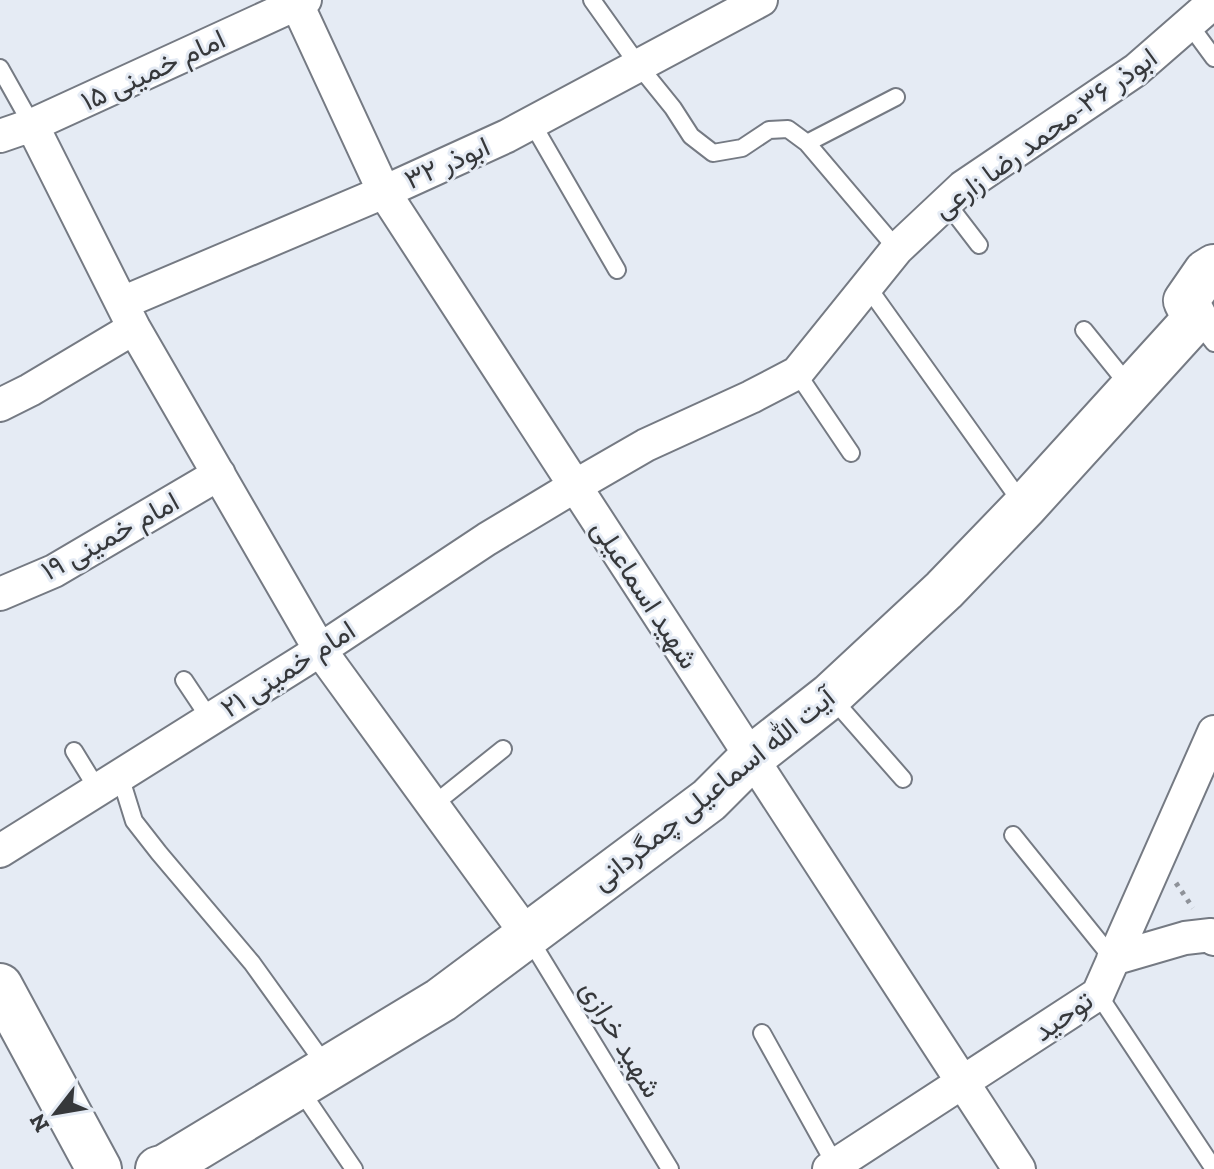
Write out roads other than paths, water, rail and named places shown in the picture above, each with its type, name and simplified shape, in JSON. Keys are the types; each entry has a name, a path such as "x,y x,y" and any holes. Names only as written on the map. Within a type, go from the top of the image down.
{"main road":[{"path":"1208,327 1186,301 1206,272 1214,267"},
{"name":"آیت الله اسماعیلی چمگردانی","path":"158,1169 441,1000 709,800 751,758 830,696 944,590 1131,389 1208,327"},
{"path":"0,986 99,1169"}],"street":[{"name":"ابوذر ۳۲","path":"2,400 30,390 128,315 507,136 761,0"},
{"name":"امام خمینی ۱۵","path":"0,136 32,125 301,2"},
{"name":"شهید اسماعیلی","path":"301,2 384,192 1019,1169"},
{"name":"ابوذر ۳۶-محمد رضا زارعی","path":"575,486 646,445 797,373 897,249 946,202 963,187 1136,70 1214,2"},
{"path":"32,125 128,315 320,650 528,936"},
{"name":"امام خمینی ۱۹","path":"0,594 54,571 219,474"},
{"name":"امام خمینی ۲۱","path":"0,851 320,650 487,539 575,486"},
{"name":"توحید","path":"834,1168 1098,994 1213,734"},
{"path":"1113,959 1185,938 1213,937"}],"lane":[{"path":"592,0 691,136 713,153 742,148 769,130 788,129 807,143 897,249"},
{"path":"1189,24 1214,58"},
{"path":"0,68 32,125"},
{"path":"807,143 896,97"},
{"path":"532,123 617,270"},
{"path":"946,202 979,245"},
{"path":"867,286 1025,506"},
{"path":"1084,330 1131,389"},
{"path":"797,373 851,453"},
{"path":"184,680 210,719"},
{"path":"830,696 903,779"},
{"path":"433,805 503,749"},
{"path":"74,751 109,783 159,853 252,963 313,1077 354,1169"},
{"path":"1013,835 1113,959"},
{"name":"شهید خرازی","path":"528,936 670,1169"},
{"path":"1098,994 1214,1169"},
{"path":"762,1033 834,1168"}]}
